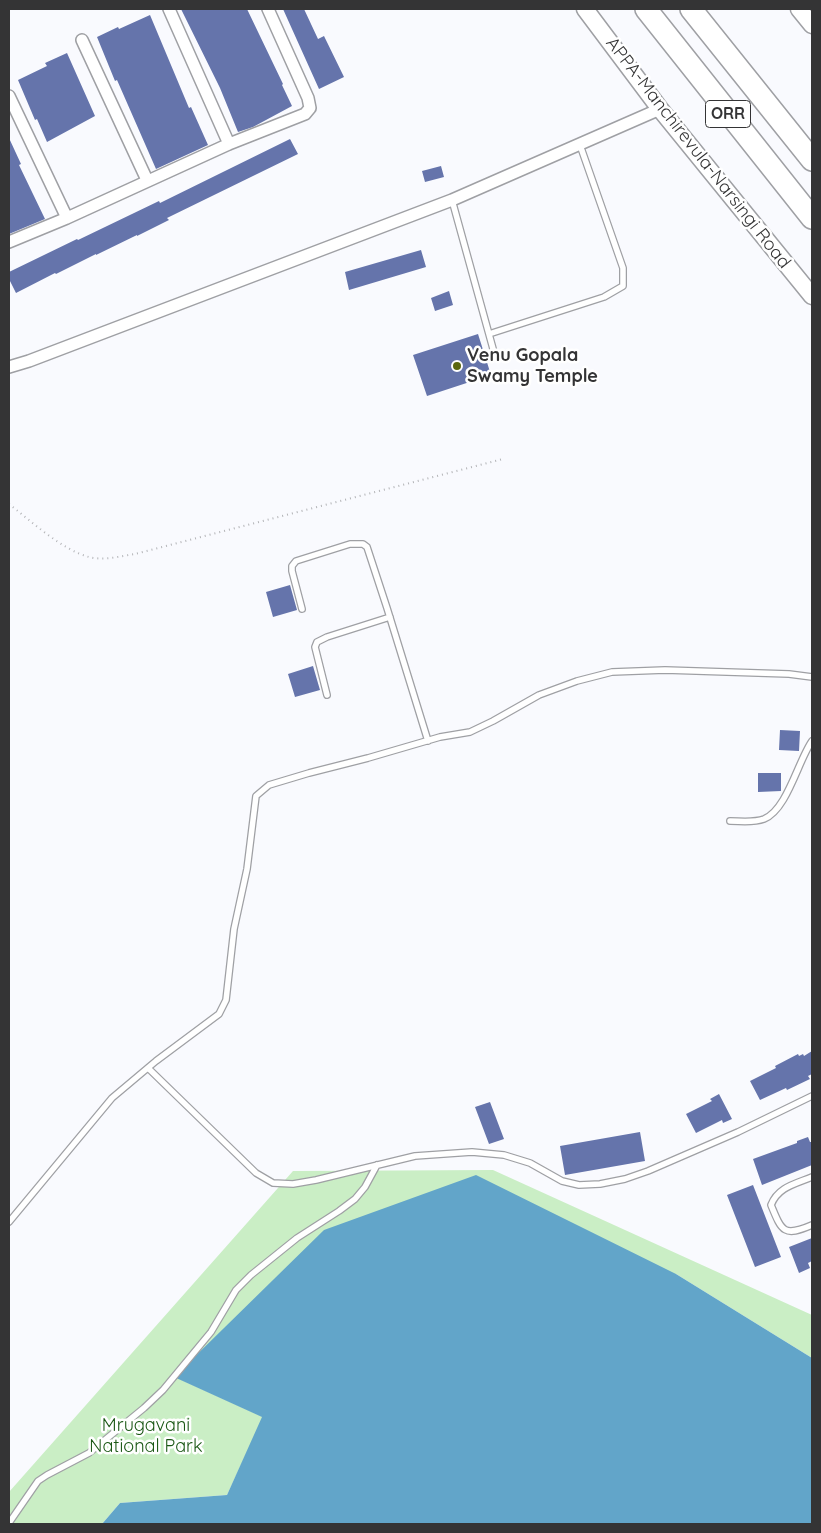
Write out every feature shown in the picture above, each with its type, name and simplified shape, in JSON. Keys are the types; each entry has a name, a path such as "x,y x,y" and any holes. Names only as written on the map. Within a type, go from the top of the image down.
{"highway":[{"name":"ORR","path":"646,9 812,218"},
{"name":"ORR","path":"691,9 812,160"}],"main road":[{"name":"APPA-Manchirevula-Narsingi Road","path":"584,9 660,110 812,296"},
{"path":"799,9 812,25"}],"street":[{"path":"169,9 229,144"},
{"path":"9,242 229,144 305,114 310,108 308,98 268,9"},
{"path":"82,40 147,180"},
{"path":"9,96 66,218"},
{"path":"9,367 452,200 660,110"}],"lane":[{"path":"489,334 604,297 623,286 623,268 580,145"},
{"path":"452,200 494,356"},
{"path":"302,609 292,571 292,566 296,561 357,543 367,547 428,741"},
{"path":"327,695 315,647 317,642 327,636 390,617"},
{"path":"9,1222 112,1098 219,1014 226,1000 234,929 247,869 256,796 269,785 428,741 470,732 539,695 577,681 612,672 665,670 789,674 812,677"},
{"path":"730,821 757,821 766,818 774,811 781,804 812,741"},
{"path":"148,1068 256,1173 273,1184 293,1184 316,1180 415,1156 472,1152 504,1155 530,1163 562,1181 579,1185 600,1184 625,1179 648,1171 738,1132 812,1096"},
{"path":"9,1523 38,1481 47,1474 89,1453 144,1408 162,1390 211,1332 236,1290 251,1275 297,1238 355,1199 377,1165"},
{"path":"812,1177 787,1187 774,1198 772,1205 779,1223 789,1231 797,1231 812,1225"}],"path":[{"path":"9,504 65,546 90,557 107,558 136,554 503,459"}],"green space":[{"name":"Mrugavani National Park","path":"493,1170 812,1315 812,1358 676,1274 175,1377 263,1417 227,1495 120,1503 102,1524 9,1524 9,1492 293,1171"}],"water":[{"path":"476,1175 676,1274 812,1358 812,1524 102,1524 120,1503 227,1495 262,1417 174,1377 324,1230"}],"building":[{"path":"181,9 247,9 292,106 253,127 238,132 220,88"},
{"path":"283,9 304,9 318,39 324,36 344,77 319,89"},
{"path":"150,15 189,108 191,107 208,145 156,169 117,80 115,81 97,37"},
{"path":"67,53 95,116 47,142 37,119 35,120 18,80 47,66 45,63"},
{"path":"9,138 21,164 19,165 45,219 9,234"},
{"path":"290,139 298,154 167,218 169,220 137,236 16,293 9,279 9,272 159,201 160,203"},
{"path":"441,166 444,177 425,182 422,171"},
{"path":"421,250 426,267 349,290 345,272"},
{"path":"449,291 453,305 435,311 431,298"},
{"path":"478,334 491,375 427,396 413,355"},
{"path":"290,585 297,610 273,617 266,592"},
{"path":"313,666 320,690 295,697 288,674"},
{"path":"780,730 800,731 799,751 779,750"},
{"path":"758,773 781,773 781,791 758,792"},
{"path":"812,1051 812,1074 808,1076 810,1079 760,1100 750,1081 798,1054 799,1056 803,1054 804,1056"},
{"path":"719,1094 732,1119 723,1123 722,1120 696,1133 686,1114 712,1101 710,1099"},
{"path":"490,1102 504,1139 489,1144 475,1107"},
{"path":"640,1132 645,1161 565,1175 560,1146"},
{"path":"808,1137 810,1142 812,1142 812,1165 762,1185 753,1159"},
{"path":"753,1185 781,1257 755,1267 727,1195"},
{"path":"812,1238 812,1261 808,1263 810,1268 799,1273 789,1247"}],"place":[{"name":"Venu Gopala Swamy Temple","path":"457,366"}]}
